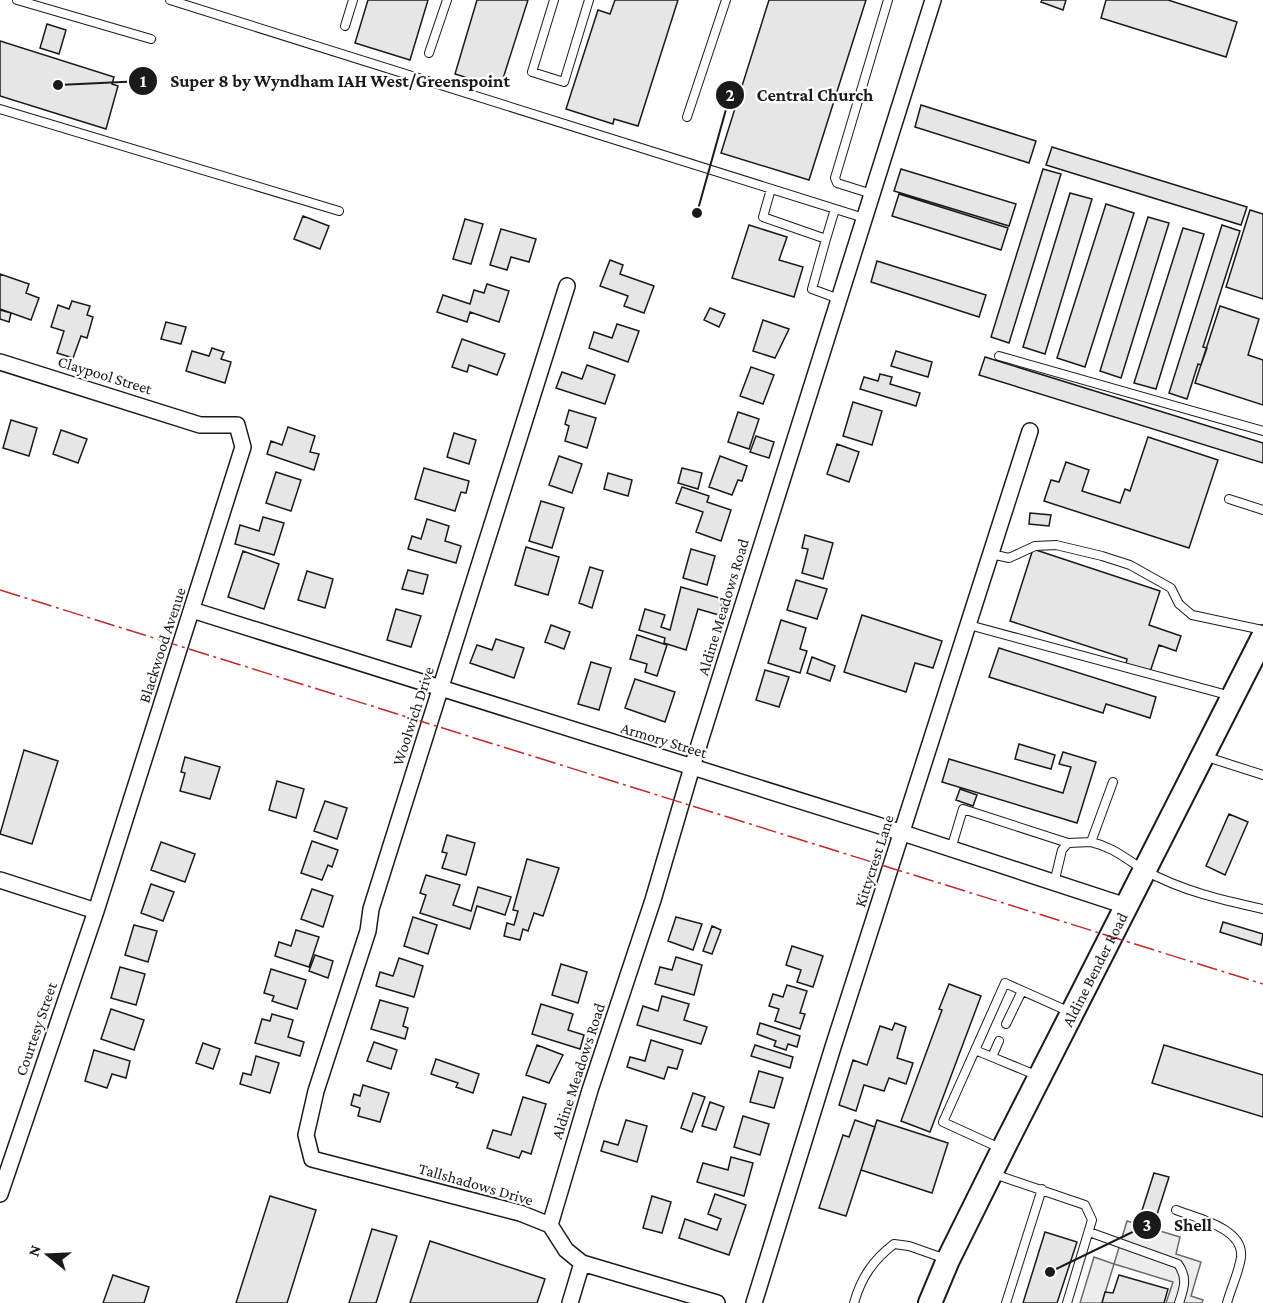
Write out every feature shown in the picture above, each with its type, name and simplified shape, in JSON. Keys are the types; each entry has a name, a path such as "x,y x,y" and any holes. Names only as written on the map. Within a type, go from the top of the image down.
{"main road":[{"name":"Aldine Bender Road","path":"930,1303 948,1260 1003,1149 1263,637"}],"street":[{"name":"Aldine Meadows Road","path":"550,1225 590,1090 653,900 692,767 933,0"},
{"name":"Woolwich Drive","path":"312,1159 306,1135 316,1091 368,931 371,909 567,286"},
{"name":"Claypool Street","path":"0,362 200,425"},
{"name":"Blackwood Avenue","path":"96,911 243,447 237,425 200,425"},
{"name":"Kittycrest Lane","path":"754,1303 833,1047 1030,431"},
{"name":"Armory Street","path":"192,609 903,833 1126,906"},
{"path":"0,880 96,911"},
{"name":"Courtesy Street","path":"0,1194 96,911"},
{"name":"Tallshadows Drive","path":"312,1159 520,1213 550,1225 566,1250 582,1263 716,1303"},
{"path":"570,1303 582,1263"}],"lane":[{"path":"17,0 151,39"},
{"path":"170,0 864,218"},
{"path":"345,26 353,0"},
{"path":"429,53 447,0"},
{"path":"554,0 532,72 564,82 589,0"},
{"path":"687,117 726,0"},
{"path":"872,194 837,183 835,178 888,0"},
{"path":"0,109 339,211"},
{"path":"771,189 763,217 826,239"},
{"path":"835,209 812,289 839,298"},
{"path":"999,356 1263,431"},
{"path":"1229,499 1263,510"},
{"path":"991,554 1010,558 1035,546 1056,545 1102,556 1130,565 1171,588 1179,604 1192,615 1263,630"},
{"path":"969,625 1232,697"},
{"path":"1202,755 1263,775"},
{"path":"1092,842 1113,782"},
{"path":"951,849 963,809 1068,843 1092,842 1111,847 1144,870 1196,894 1263,909"},
{"path":"1054,883 1062,850 1068,843"},
{"path":"1003,1149 943,1122 1005,983 1072,1013"},
{"path":"1006,1023 1022,991"},
{"path":"992,1058 999,1041"},
{"path":"975,1050 1040,1076"},
{"path":"991,1173 1085,1205 1092,1220 1067,1303"},
{"path":"1006,1303 1042,1189"},
{"path":"1176,1210 1218,1227 1235,1239 1241,1255 1227,1303"},
{"path":"1089,1232 1178,1264 1185,1273 1185,1284 1179,1303"},
{"path":"854,1303 860,1282 870,1267 894,1244 909,1246 948,1260"}],"shaded area":[{"path":"1127,1221 1180,1237 1176,1254 1201,1262 1191,1296 1203,1300 1202,1303 1166,1303 1173,1282 1114,1264"},
{"path":"1094,1257 1114,1264 1102,1303 1080,1303"}],"building":[{"path":"368,0 428,0 410,60 355,43"},
{"path":"477,0 528,0 500,88 455,74"},
{"path":"615,0 678,0 638,126 614,119 613,124 566,109 598,10 610,14"},
{"path":"769,0 866,0 809,180 721,153"},
{"path":"1042,0 1066,0 1063,10 1041,2"},
{"path":"1106,0 1168,0 1237,22 1226,57 1101,18"},
{"path":"47,24 66,30 59,54 40,48"},
{"path":"0,41 114,77 112,84 118,86 106,129 0,96"},
{"path":"921,105 1036,141 1029,163 915,127"},
{"path":"1052,147 1247,207 1241,225 1046,165"},
{"path":"901,169 1016,204 1009,226 894,191"},
{"path":"1043,169 1061,174 1009,343 991,337"},
{"path":"1070,193 1092,199 1045,354 1023,347"},
{"path":"899,194 1008,228 1001,250 892,216"},
{"path":"1106,204 1134,213 1085,367 1057,358"},
{"path":"1250,210 1263,214 1263,299 1226,287"},
{"path":"303,216 329,226 320,249 294,239"},
{"path":"1148,217 1169,223 1121,378 1100,371"},
{"path":"465,219 483,224 471,264 453,259"},
{"path":"749,225 787,237 779,260 803,267 794,297 732,278"},
{"path":"1222,225 1240,231 1203,347 1207,348 1201,365 1198,364 1187,399 1169,393"},
{"path":"1183,228 1204,234 1156,389 1134,383"},
{"path":"501,229 536,239 529,262 511,257 507,270 490,265"},
{"path":"610,260 623,265 620,274 654,286 644,313 624,306 628,296 600,286"},
{"path":"877,261 986,295 979,317 871,282"},
{"path":"0,274 29,284 26,293 39,298 31,320 0,309"},
{"path":"487,284 509,291 499,322 470,312 467,322 437,312 443,295 470,304 474,290 484,293"},
{"path":"72,301 90,306 87,315 93,317 87,338 81,336 73,358 57,353 64,331 51,327 58,305 69,309"},
{"path":"1220,306 1259,319 1248,355 1263,360 1263,405 1195,383"},
{"path":"710,308 725,314 719,327 704,320"},
{"path":"0,310 11,313 9,322 0,319"},
{"path":"763,320 789,329 775,358 753,351"},
{"path":"166,322 186,327 181,344 161,339"},
{"path":"617,324 639,331 628,362 589,348 594,332 612,338"},
{"path":"462,339 505,354 497,375 469,365 467,372 452,367"},
{"path":"212,348 224,352 221,359 231,362 225,383 186,371 192,351 209,356"},
{"path":"896,351 932,362 928,377 891,366"},
{"path":"985,357 1263,443 1263,463 979,375"},
{"path":"587,365 615,375 605,404 556,388 562,372 582,379"},
{"path":"751,367 774,375 763,404 740,396"},
{"path":"880,374 892,377 890,384 920,393 916,406 860,389 864,377 878,381"},
{"path":"853,402 882,411 872,445 843,436"},
{"path":"569,410 596,418 587,448 565,441 569,426 565,424"},
{"path":"738,412 759,419 749,449 728,442"},
{"path":"11,420 37,428 29,456 3,448"},
{"path":"288,427 315,436 310,452 319,454 314,470 267,454 271,441 282,445"},
{"path":"61,430 87,439 78,463 53,454"},
{"path":"454,433 476,440 469,464 447,457"},
{"path":"756,436 774,442 769,458 750,452"},
{"path":"1148,437 1218,460 1189,548 1044,501 1051,480 1059,482 1066,462 1089,470 1082,491 1120,503 1125,489 1130,491"},
{"path":"837,444 859,452 849,482 827,474"},
{"path":"559,456 582,464 572,493 549,485"},
{"path":"720,456 747,466 742,481 738,480 732,495 709,487"},
{"path":"424,468 469,481 466,493 461,492 455,511 415,499"},
{"path":"682,468 702,473 698,489 678,483"},
{"path":"276,472 301,480 291,511 266,503"},
{"path":"608,473 632,480 628,496 604,489"},
{"path":"682,487 709,496 707,502 731,510 721,541 696,532 703,512 676,503"},
{"path":"541,501 564,508 552,548 529,541"},
{"path":"1030,513 1051,515 1049,526 1029,524"},
{"path":"263,517 284,523 274,555 235,544 240,525 259,531"},
{"path":"427,519 449,526 445,541 461,546 456,563 408,549 412,536 421,539"},
{"path":"805,535 833,543 823,579 802,573 808,549 802,548"},
{"path":"526,547 559,557 548,595 515,585"},
{"path":"691,549 715,556 707,585 683,578"},
{"path":"1033,549 1160,591 1149,625 1181,636 1176,651 1159,645 1150,672 1126,664 1127,659 1010,621"},
{"path":"243,551 279,564 264,609 228,597"},
{"path":"590,567 603,571 592,608 579,603"},
{"path":"408,570 428,575 423,594 402,589"},
{"path":"307,571 333,579 325,608 298,600"},
{"path":"796,580 827,589 817,619 787,610"},
{"path":"681,587 723,599 719,615 698,609 686,650 664,643 665,638 639,630 645,609 665,615 661,627 670,630"},
{"path":"396,609 421,616 411,647 387,640"},
{"path":"862,615 942,641 933,668 915,663 906,692 844,672"},
{"path":"781,620 806,628 800,649 807,651 800,673 768,663"},
{"path":"551,625 570,632 564,649 545,642"},
{"path":"637,635 667,645 657,676 645,672 647,664 630,659"},
{"path":"496,639 524,648 514,678 470,663 477,645 492,650"},
{"path":"999,648 1156,697 1150,718 1106,704 1103,713 989,677"},
{"path":"812,657 835,666 830,681 807,673"},
{"path":"591,662 611,668 599,710 578,704"},
{"path":"765,670 789,677 779,707 756,700"},
{"path":"635,679 675,692 665,722 625,708"},
{"path":"1019,744 1055,755 1051,769 1015,759"},
{"path":"24,750 58,761 32,844 0,834"},
{"path":"1063,752 1096,762 1077,823 942,782 949,759 1063,793 1071,767 1059,764"},
{"path":"185,757 220,767 210,799 180,791 185,773 181,772"},
{"path":"277,781 304,789 296,818 269,810"},
{"path":"960,789 977,795 973,806 956,800"},
{"path":"325,801 347,808 337,839 314,831"},
{"path":"1229,814 1248,822 1225,875 1206,866"},
{"path":"447,835 475,843 466,875 442,868 447,853 442,852"},
{"path":"312,841 338,850 332,867 328,865 322,880 301,873"},
{"path":"161,842 195,854 185,882 151,870"},
{"path":"527,859 559,868 543,916 534,913 528,931 523,929 520,940 504,936 507,923 514,925 518,911 513,910"},
{"path":"426,875 460,885 453,905 471,911 478,887 511,897 505,915 477,906 470,929 420,913 426,895 420,893"},
{"path":"151,884 174,892 163,921 141,913"},
{"path":"312,889 333,896 323,927 301,919"},
{"path":"413,917 437,925 428,954 404,946"},
{"path":"676,917 702,924 693,950 668,941"},
{"path":"1223,922 1263,934 1261,945 1220,932"},
{"path":"134,925 157,931 148,962 125,955"},
{"path":"712,926 721,930 712,954 703,951"},
{"path":"296,930 319,937 309,967 275,956 279,942 291,946"},
{"path":"792,946 823,956 813,987 797,982 801,970 786,965"},
{"path":"315,955 333,961 328,978 309,971"},
{"path":"676,957 702,965 694,995 655,984 660,967 672,970"},
{"path":"399,958 423,966 414,997 376,986 380,972 393,976"},
{"path":"561,964 587,972 578,1003 552,995"},
{"path":"120,967 145,974 136,1005 111,998"},
{"path":"271,969 306,980 297,1009 272,1001 274,996 264,993"},
{"path":"949,984 981,996 930,1132 901,1121 942,1010 939,1009"},
{"path":"787,985 807,991 800,1013 805,1014 800,1029 775,1021 779,1009 769,1006 773,994 783,997"},
{"path":"662,996 689,1004 684,1020 707,1027 701,1044 637,1025 643,1006 658,1011"},
{"path":"380,1000 408,1008 403,1026 408,1028 405,1039 371,1029"},
{"path":"541,1004 573,1014 568,1030 584,1035 580,1049 532,1034"},
{"path":"111,1009 144,1020 134,1050 101,1039"},
{"path":"272,1014 293,1020 288,1037 304,1042 300,1056 255,1043 262,1019 270,1021"},
{"path":"760,1023 800,1036 797,1047 788,1044 786,1050 774,1046 776,1041 757,1034"},
{"path":"895,1023 906,1027 897,1058 913,1063 906,1084 889,1078 884,1091 864,1085 856,1111 839,1105 853,1060 867,1065 880,1026 892,1030"},
{"path":"651,1040 683,1050 677,1069 668,1067 664,1079 627,1067 630,1057 645,1061"},
{"path":"374,1042 397,1050 391,1069 367,1061"},
{"path":"203,1043 220,1049 213,1069 196,1063"},
{"path":"537,1045 563,1055 549,1083 526,1075"},
{"path":"755,1045 793,1057 790,1068 751,1056"},
{"path":"1164,1045 1263,1075 1263,1117 1152,1083"},
{"path":"94,1050 130,1061 126,1078 112,1074 107,1088 85,1081"},
{"path":"256,1056 279,1063 270,1093 240,1084 243,1073 251,1075"},
{"path":"436,1059 479,1074 473,1093 456,1087 458,1083 431,1074"},
{"path":"759,1071 783,1078 774,1108 750,1102"},
{"path":"363,1085 389,1093 380,1122 358,1116 360,1108 351,1105 354,1094 360,1096"},
{"path":"693,1093 705,1097 692,1132 681,1128"},
{"path":"523,1097 546,1104 531,1154 522,1151 519,1158 487,1148 493,1130 511,1135"},
{"path":"710,1102 724,1107 716,1130 702,1126"},
{"path":"743,1116 769,1124 760,1155 734,1147"},
{"path":"626,1120 647,1126 637,1162 601,1151 604,1141 618,1145"},
{"path":"855,1120 875,1127 846,1216 819,1208 843,1135 849,1137"},
{"path":"877,1120 948,1143 932,1193 861,1170"},
{"path":"731,1157 753,1163 744,1196 697,1182 703,1163 728,1170"},
{"path":"1154,1173 1169,1177 1153,1227 1138,1223"},
{"path":"715,1194 746,1205 729,1255 679,1238 685,1219 717,1230 721,1219 708,1214"},
{"path":"270,1196 316,1210 287,1303 236,1303"},
{"path":"652,1196 671,1202 662,1233 643,1228"},
{"path":"372,1229 397,1236 376,1303 349,1303"},
{"path":"1045,1232 1077,1242 1057,1303 1023,1303"},
{"path":"430,1241 545,1279 537,1303 410,1303"},
{"path":"113,1275 149,1287 144,1303 103,1303"},
{"path":"1119,1275 1168,1289 1164,1303 1102,1303 1105,1292 1113,1293"}],"power":[{"path":"0,590 1263,984"}],"place":[{"name":"Super 8 by Wyndham IAH West/Greenspoint","path":"58,85"},
{"name":"Central Church","path":"697,213"},
{"name":"Shell","path":"1050,1272"}]}
